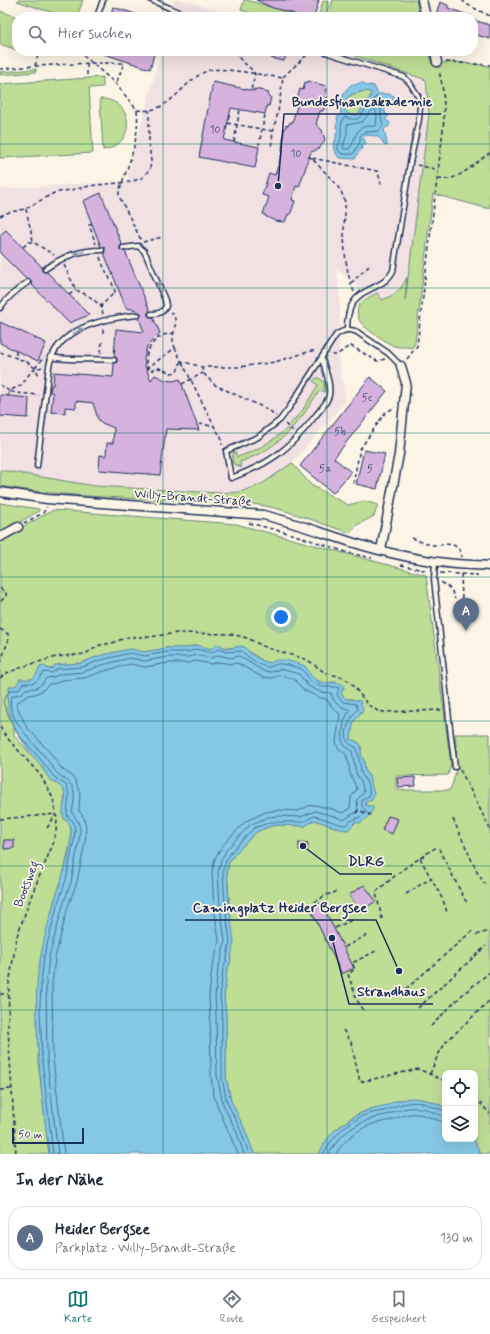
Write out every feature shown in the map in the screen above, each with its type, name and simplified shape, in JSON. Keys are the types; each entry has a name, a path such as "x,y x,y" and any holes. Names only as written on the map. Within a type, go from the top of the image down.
{"street":[{"path":"422,0 425,12"},
{"path":"436,56 437,62"},
{"path":"381,550 399,454 406,383 401,366"},
{"name":"Willy-Brandt-Straße","path":"0,492 47,499 263,515 381,550 462,565 490,566"},
{"path":"0,537 18,527"}],"lane":[{"path":"99,12 103,0"},
{"path":"152,0 179,12"},
{"path":"338,56 404,77 410,82 418,96 420,106 394,271 387,280 357,297 352,304 347,322 347,330"},
{"path":"123,248 138,246 144,250 165,300 166,306 162,313 151,314"},
{"path":"44,270 60,259 76,253 89,250 100,250"},
{"path":"0,308 12,294 28,282"},
{"path":"37,466 50,357 54,350 60,342 76,331 113,318 138,315"},
{"path":"322,358 329,384 329,397 327,401 291,444 270,460 246,473 231,478 226,452 258,437 280,420 336,335 347,330 357,332 388,354 401,366"},
{"path":"50,357 67,360 114,360"},
{"path":"435,561 434,579 455,766"}],"path":[{"path":"462,0 466,4 490,16"},
{"path":"35,66 38,56"},
{"path":"83,56 116,84 137,110 135,144 122,182 120,200 140,236 142,243 162,236"},
{"path":"239,56 242,62 253,70 255,74 251,90"},
{"path":"271,148 272,132 278,112 283,78 306,56"},
{"path":"401,366 414,352 417,346 438,179 445,107 443,85 437,62 456,62 490,66"},
{"path":"0,69 92,63 124,64 116,84"},
{"path":"87,64 87,77"},
{"path":"137,110 149,110 169,102 194,78 211,70 224,70 283,78"},
{"path":"234,142 240,109"},
{"path":"0,216 25,208 54,193 96,185 138,180 142,178 150,169 151,161 149,144 149,110"},
{"path":"259,145 265,115"},
{"path":"228,124 272,132"},
{"path":"438,179 450,180 461,175 490,153"},
{"path":"308,157 377,171 381,184"},
{"path":"312,158 334,182 341,192 345,203 344,230 346,258 357,297"},
{"path":"410,163 439,170"},
{"path":"25,208 32,236 32,242"},
{"path":"92,224 89,225 100,250 104,269 113,283 115,292"},
{"path":"23,247 29,242 32,242"},
{"path":"32,242 60,259"},
{"path":"352,283 369,266"},
{"path":"68,271 76,290 89,296 102,306 103,321"},
{"path":"69,295 76,290"},
{"path":"102,306 118,290"},
{"path":"165,309 173,314 175,318 173,339 175,348 190,380 221,437 222,446 226,452"},
{"path":"147,369 147,357 150,347 162,336 174,333"},
{"path":"101,353 102,340"},
{"path":"182,361 202,366 239,367 275,362 311,351 320,351 336,355 348,346 351,346 377,361 387,360"},
{"path":"147,369 175,348"},
{"path":"16,351 16,358"},
{"path":"0,352 27,362 35,368 46,387"},
{"path":"147,369 150,371 159,368 171,373 177,372 182,361"},
{"path":"9,391 21,385 29,373 35,368 49,366"},
{"path":"202,366 203,374 215,385 269,410 298,436"},
{"path":"182,384 203,374"},
{"path":"0,385 9,391 16,393 45,396"},
{"path":"8,396 9,391"},
{"path":"353,484 360,449 385,413 394,407 404,404"},
{"path":"198,424 214,426"},
{"path":"18,527 43,513 47,507 40,506"},
{"path":"246,523 292,534 349,553 376,559"},
{"path":"412,538 433,545 449,543 457,547 462,555 462,599"},
{"path":"397,564 434,572"},
{"path":"434,579 451,589 455,599"},
{"path":"0,588 6,593 6,596 0,602"},
{"path":"0,629 8,634 9,638 0,664"},
{"path":"0,677 28,665 56,658 85,654 100,645 112,643 128,637 150,637 177,634 224,634 242,637 267,648 302,658 309,661 324,672 344,678 352,684 368,705 378,711 448,709"},
{"name":"Bootsweg","path":"0,727 9,740 41,776 48,787 56,814 57,826 53,844 32,894 17,936 8,994 11,1089 16,1154"},
{"path":"455,766 465,779 490,829"},
{"path":"356,813 358,810 371,815"},
{"path":"0,819 56,814"},
{"path":"47,828 56,814"},
{"path":"453,818 476,872 485,884"},
{"path":"382,919 376,893 378,890 402,870 435,848 439,849 465,900 469,904"},
{"path":"420,858 443,900 447,912"},
{"path":"406,894 431,878"},
{"path":"303,910 326,895 336,892"},
{"path":"335,928 354,919"},
{"path":"476,935 490,930"},
{"path":"406,989 472,931"},
{"path":"345,947 366,935"},
{"path":"418,1008 486,946"},
{"path":"363,1010 357,1000 348,974 355,969 352,963 378,950"},
{"path":"431,1026 463,994 490,972"},
{"path":"0,994 8,994"},
{"path":"430,1074 438,1055 446,1042 490,1000"},
{"path":"343,1030 350,1042 360,1082 418,1069 442,1079"},
{"path":"0,1090 11,1089"},
{"path":"478,1100 490,1114"}],"shaded area":[{"path":"174,0 184,0 221,12 171,12"},
{"path":"160,56 350,56 424,81 429,113 402,325 337,269 340,299 339,363 346,401 292,463 262,484 240,492 219,493 95,486 0,470 0,189 122,181 126,182"}],"green space":[{"path":"83,0 79,12 50,12 17,1"},
{"path":"244,0 247,0 287,12 247,12 241,10"},
{"path":"333,0 416,0 419,12 329,12"},
{"path":"323,1 330,3 327,12 320,12"},
{"path":"0,11 12,15 12,48 0,44"},
{"path":"356,56 430,56 432,64 456,62 490,66 490,209 433,194 415,343 412,348 398,347 367,329 360,321 357,311 360,303 377,293 382,300 394,294 400,289 407,277 405,301 429,114 426,80"},
{"path":"36,69 36,72 0,75 0,72"},
{"path":"103,77 103,87 89,88 93,153 0,158 0,84"},
{"path":"365,91 371,92 370,98 358,115 351,115 345,112 344,102 346,99 353,94"},
{"path":"100,99 111,101 120,106 125,113 127,122 126,131 122,140 114,146 103,150"},
{"path":"316,378 319,378 324,382 325,392 320,390 292,428 289,425 302,411 318,385 313,381"},
{"path":"288,428 290,431 273,446 240,462 241,468 233,463 232,458 234,452 237,457 258,449"},
{"path":"292,463 311,485 348,505 364,501 378,505 374,516 357,525 350,533 287,511 255,504 88,496 0,486 0,470 95,486 219,493 240,492 262,484"},
{"path":"0,503 39,509 39,511 0,534"},
{"path":"53,510 236,524 426,575 451,765 448,775 396,776 396,790 450,790 457,763 455,734 490,734 490,1154 481,1154 475,1142 478,1142 478,1070 442,1070 442,1106 423,1100 400,1100 386,1106 368,1110 350,1118 332,1134 319,1154 254,1154 245,1130 231,1101 226,1077 226,1015 224,997 227,969 230,963 231,923 227,871 229,862 256,832 271,826 305,826 314,820 348,830 356,822 360,823 367,806 365,802 368,801 369,777 365,770 364,761 361,755 361,746 359,743 351,739 354,721 362,712 353,699 345,699 341,693 344,687 335,682 323,683 266,663 241,646 230,648 219,645 211,649 196,645 187,648 167,648 144,652 130,649 99,656 81,663 55,665 52,669 40,667 35,677 31,679 20,679 16,687 14,735 51,780 62,787 65,794 63,814 64,819 69,823 71,840 41,956 38,1061 49,1154 0,1154 0,541"}],"water":[{"path":"364,83 366,86 374,86 378,94 389,94 394,96 392,101 386,102 385,108 385,113 389,116 385,119 390,123 389,126 384,129 387,146 384,145 377,136 366,135 363,138 366,143 361,146 362,149 355,159 339,158 333,147 334,141 336,141 336,133 338,132 336,126 338,122 337,117 339,117 341,113 342,100 347,88 352,84 355,85","holes":["365,91 371,92 370,98 364,103 358,115 351,115 346,112 344,107 346,99 349,96"]},
{"path":"196,645 211,649 215,645 220,645 225,648 245,647 253,655 263,661 270,663 278,660 292,662 305,666 311,675 319,682 342,684 344,687 341,694 346,699 360,701 363,709 353,723 351,739 359,743 361,746 361,755 364,761 365,770 369,777 374,794 372,800 365,802 365,805 373,806 373,809 367,818 360,823 355,822 348,830 314,820 305,826 271,826 256,832 229,862 227,871 229,906 234,941 230,963 227,969 224,997 226,1015 226,1077 231,1101 245,1130 254,1154 49,1154 39,1057 36,1008 37,981 45,936 68,856 71,829 63,816 65,797 64,791 48,777 40,764 25,746 14,726 8,705 10,686 16,686 20,679 31,679 35,677 40,667 45,666 48,669 52,669 55,665 81,663 99,656 130,649 144,652 167,648 187,648"},
{"path":"411,1098 429,1101 442,1106 442,1142 475,1142 481,1154 319,1154 325,1142 334,1131 355,1116 393,1102"}],"building":[{"path":"256,0 319,0 315,12 289,12 273,8"},
{"path":"440,2 448,5 448,8 460,12 437,12"},
{"path":"113,7 129,12 112,12"},
{"path":"478,21 490,25 490,39 478,35"},
{"path":"110,56 154,56 150,69"},
{"path":"272,56 286,56 284,61 271,58"},
{"path":"308,81 326,86 325,89 327,89 325,97 328,98 323,111 320,111 316,124 322,130 325,140 319,149 311,152 299,187 296,186 292,200 295,201 290,215 288,214 285,222 275,221 263,214 269,197 262,195 269,173 275,175 283,150 284,130 286,125 288,126 290,122 292,123 298,103 296,103 300,89 303,90 305,82 307,83"},
{"path":"213,82 254,91 254,89 264,91 269,93 268,96 271,97 265,114 231,108 224,140 259,147 255,168 199,157"},
{"path":"101,193 122,245 120,250 125,251 150,311 148,315 153,317 160,333 147,346 144,359 145,366 151,380 155,375 165,380 173,381 180,379 199,430 166,429 160,475 99,470 100,455 106,456 107,443 113,443 114,428 102,423 98,419 93,403 76,401 76,408 65,407 65,413 51,412 53,393 50,392 51,385 53,385 54,372 113,377 114,363 117,362 114,357 116,329 144,332 139,318 141,313 137,312 137,310 126,308 104,253 105,248 101,247 83,201"},
{"path":"6,230 42,267 42,271 47,272 89,315 69,323 31,284 31,280 26,279 0,253 0,235"},
{"path":"0,322 46,343 38,361 0,343"},
{"path":"370,377 387,391 334,458 351,472 333,493 300,466"},
{"path":"0,395 29,398 28,418 0,416"},
{"path":"364,450 385,454 377,489 356,484"},
{"path":"415,777 416,786 398,787 397,778"},
{"path":"388,816 398,819 392,834 382,830"},
{"path":"4,840 14,840 14,848 4,849"},
{"path":"299,842 308,843 307,850 299,850"},
{"path":"364,885 376,901 360,912 349,895"},
{"path":"321,903 354,968 342,974 310,908"}],"place":[{"name":"Bundesfinanzakademie","path":"278,186"},
{"name":"Heider Bergsee","path":"466,631"},
{"name":"DLRG","path":"303,846"},
{"name":"Strandhaus","path":"332,938"},
{"name":"Camingplatz Heider Bergsee","path":"399,971"}]}
